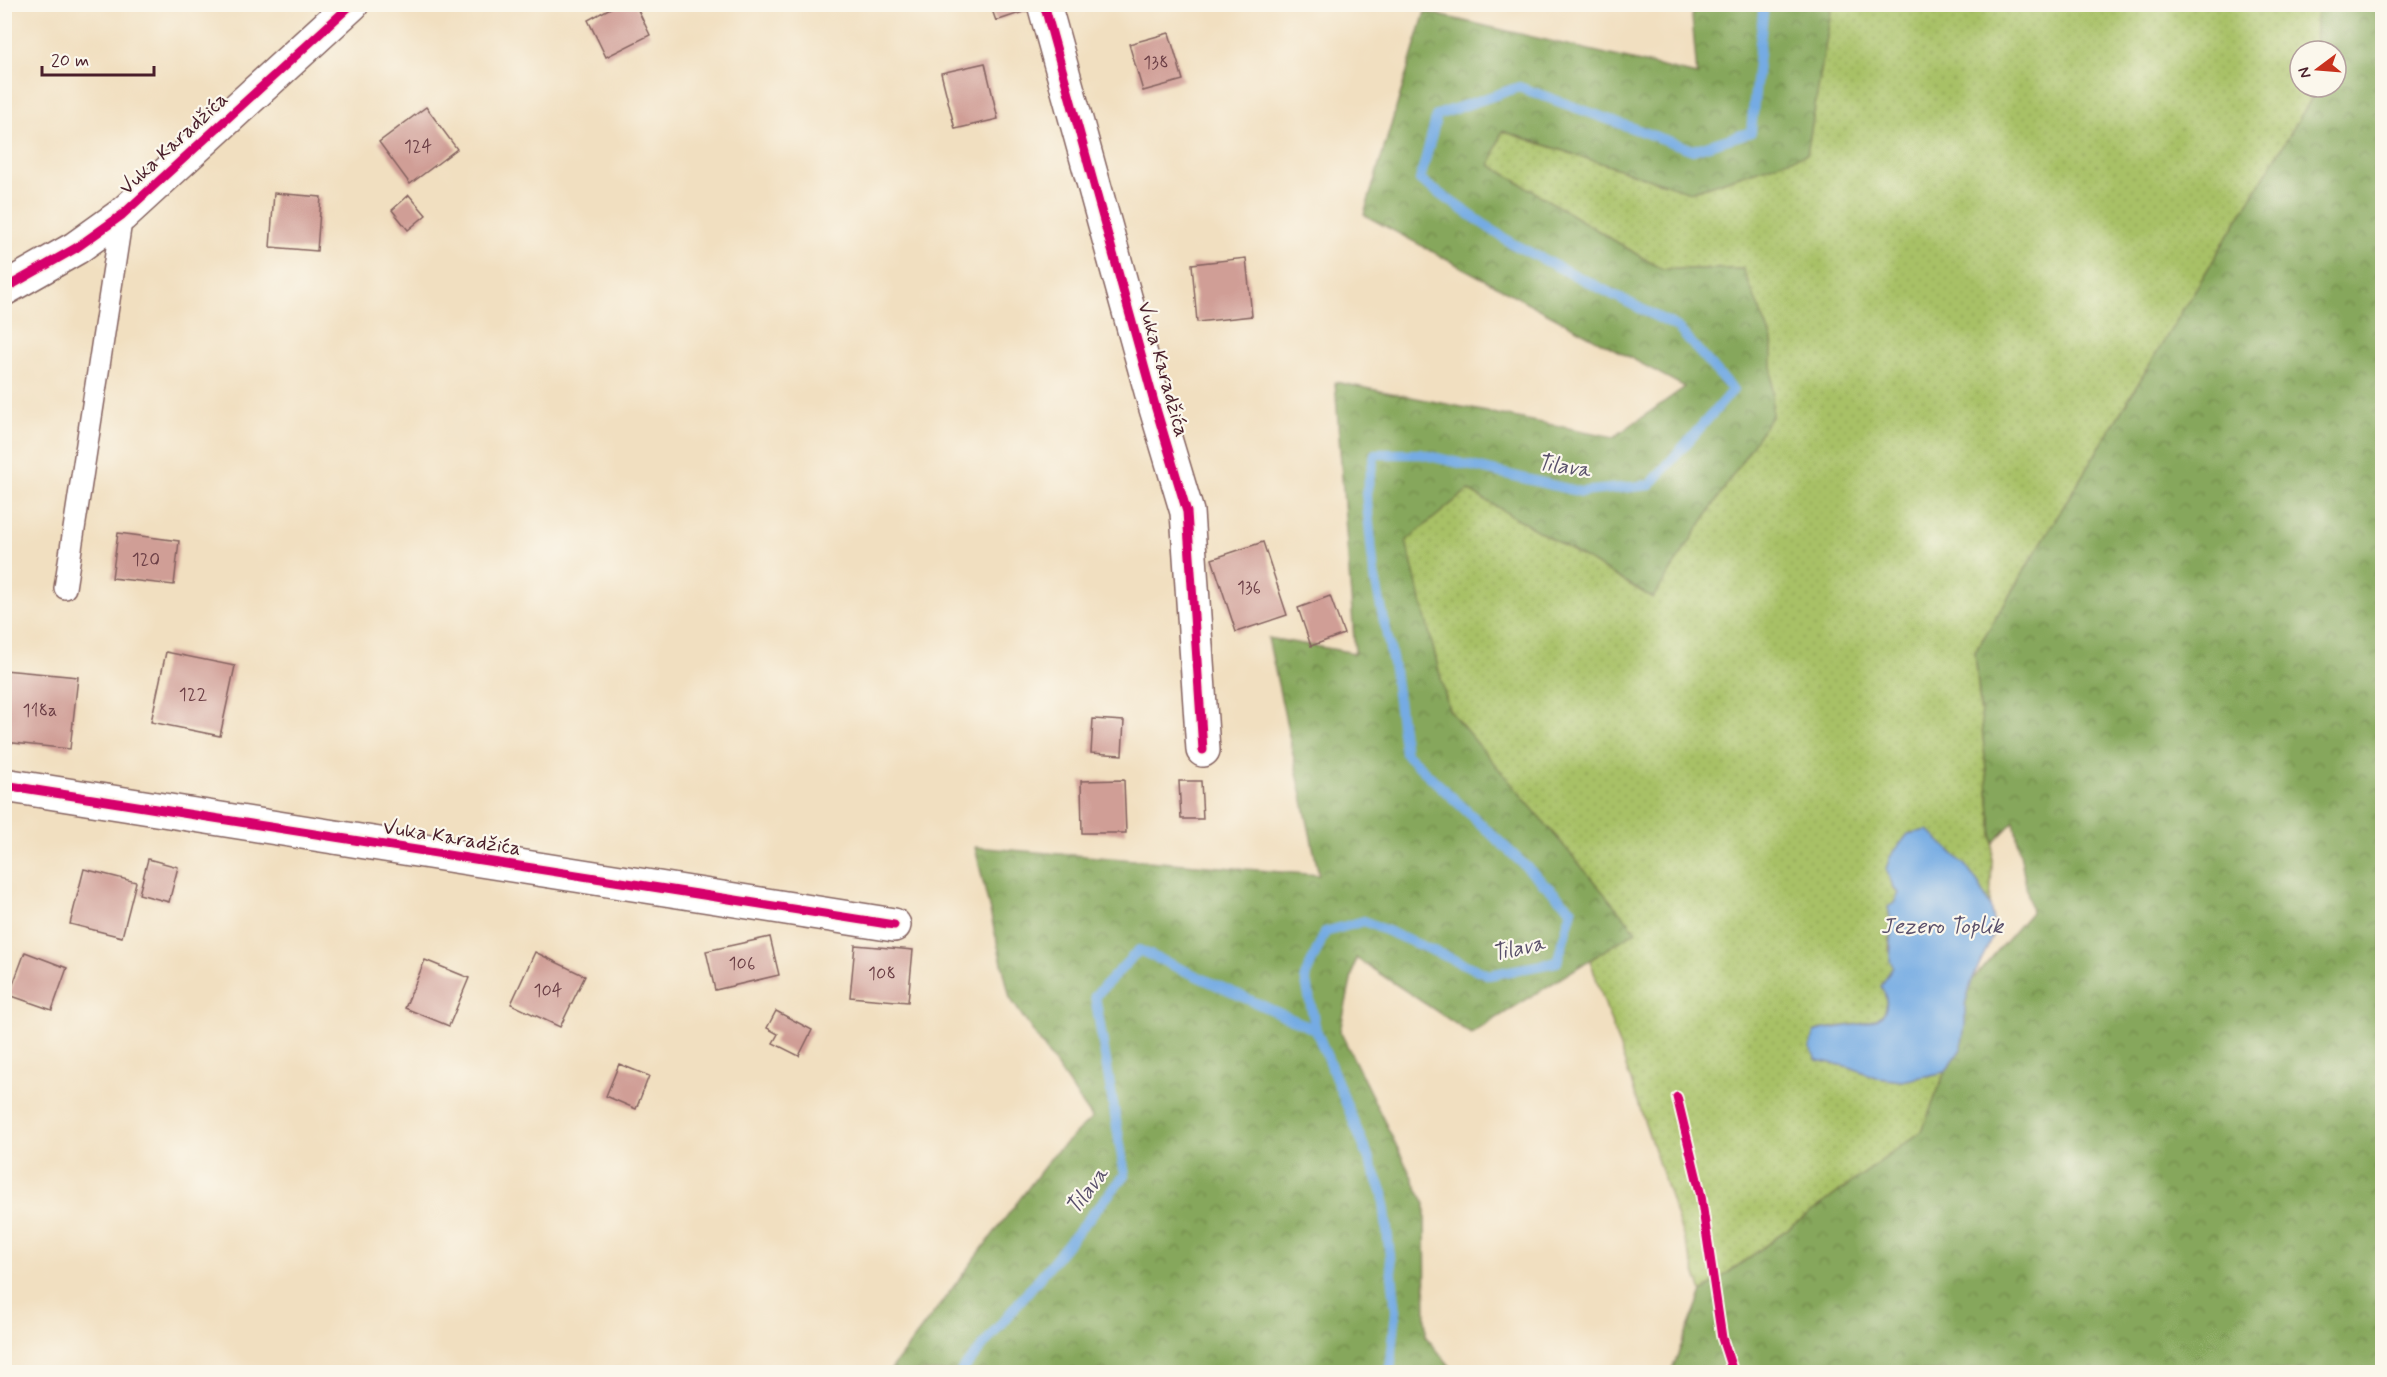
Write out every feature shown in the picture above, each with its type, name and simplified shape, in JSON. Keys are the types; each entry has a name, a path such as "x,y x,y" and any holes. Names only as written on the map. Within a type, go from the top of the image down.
{"street":[{"name":"Vuka Karadžića","path":"4,289 76,248 122,215 352,4"},
{"name":"Vuka Karadžića","path":"1044,4 1154,402 1187,512 1203,750"},
{"name":"Vuka Karadžića","path":"4,785 894,926"}],"lane":[{"path":"64,588 122,215"}],"green space":[{"path":"1691,5 1832,5 1807,154 1690,192 1502,131 1490,165 1661,269 1743,269 1772,340 1772,415 1653,598 1468,490 1406,541 1449,710 1636,931 1471,1034 1356,958 1340,1031 1425,1204 1426,1337 1455,1372 889,1372 1053,1155 1092,1118 1010,998 975,847 1319,875 1268,638 1355,653 1335,382 1614,437 1685,387 1364,215 1425,12 1697,75"},
{"path":"1832,5 2317,5 2316,39 2288,39 2288,99 2311,99 1975,652 1993,843 1990,906 1963,865 1928,830 1908,834 1892,886 1899,893 1894,903 1888,907 1892,926 1889,948 1894,966 1881,986 1886,1001 1884,1012 1877,1019 1865,1023 1815,1032 1810,1048 1817,1060 1850,1067 1878,1078 1902,1081 1945,1072 1922,1131 1702,1292 1590,960 1635,931 1449,710 1405,541 1468,490 1653,598 1743,269 1661,269 1490,165 1502,131 1691,192 1807,154"},
{"path":"2317,5 2382,5 2382,1372 1671,1372 1702,1292 1922,1131 1945,1072 1961,1049 1965,1004 1972,980 2031,912 2014,821 1993,843 1975,652 2311,99 2348,99 2348,39 2316,39"}],"water":[{"name":"Jezero Toplik","path":"1928,830 1965,865 1980,886 1990,906 1995,931 1972,980 1965,1004 1961,1049 1945,1072 1902,1081 1878,1078 1850,1067 1817,1060 1810,1048 1815,1032 1864,1023 1876,1019 1884,1012 1886,1001 1881,986 1893,966 1890,961 1892,926 1888,907 1894,903 1899,893 1893,886 1886,869 1890,857 1908,834"}],"building":[{"path":"618,4 635,4 650,35 606,57 588,20"},
{"path":"990,4 1027,4 1029,10 996,21"},
{"path":"1169,33 1183,80 1143,91 1129,44"},
{"path":"985,63 998,119 955,129 941,73"},
{"path":"426,107 457,149 410,184 379,142"},
{"path":"274,193 321,197 317,251 270,247"},
{"path":"409,195 426,215 408,230 392,210"},
{"path":"1246,258 1252,316 1197,322 1192,264"},
{"path":"118,533 179,541 174,585 112,578"},
{"path":"1263,542 1287,615 1236,632 1212,559"},
{"path":"1330,596 1344,634 1311,646 1298,608"},
{"path":"166,652 235,666 220,736 151,722"},
{"path":"4,670 78,677 70,749 4,742"},
{"path":"1093,719 1124,721 1122,755 1091,753"},
{"path":"1124,780 1126,833 1082,833 1081,781"},
{"path":"1179,781 1201,781 1203,819 1181,819"},
{"path":"148,859 178,867 169,902 139,894"},
{"path":"84,869 136,882 122,937 70,924"},
{"path":"770,937 779,975 715,990 706,951"},
{"path":"855,945 913,950 908,1002 850,997"},
{"path":"25,952 67,968 52,1010 9,995"},
{"path":"535,952 585,976 560,1027 511,1004"},
{"path":"425,960 469,978 449,1026 405,1008"},
{"path":"776,1011 812,1030 799,1056 773,1043 778,1034 767,1028"},
{"path":"619,1064 649,1076 636,1109 606,1096"}],"waterway":[{"name":"Tilava","path":"961,1372 1125,1175 1095,996 1139,950 1316,1030 1305,977 1325,932 1364,921 1489,975 1557,962 1572,910 1405,753 1393,663 1374,574 1366,493 1375,454 1421,454 1581,492 1650,485 1733,390 1677,327 1511,243 1420,180 1437,115 1519,87 1693,150 1751,132 1764,4"},
{"name":"Tilava","path":"1316,1030 1383,1193 1396,1311 1390,1372"}],"cycle path":[{"path":"4,289 76,248 122,215 352,4"},
{"path":"1044,4 1154,402 1187,512 1203,750"},
{"path":"4,785 894,925"},
{"path":"1677,1097 1701,1196 1722,1338 1733,1372"}]}
